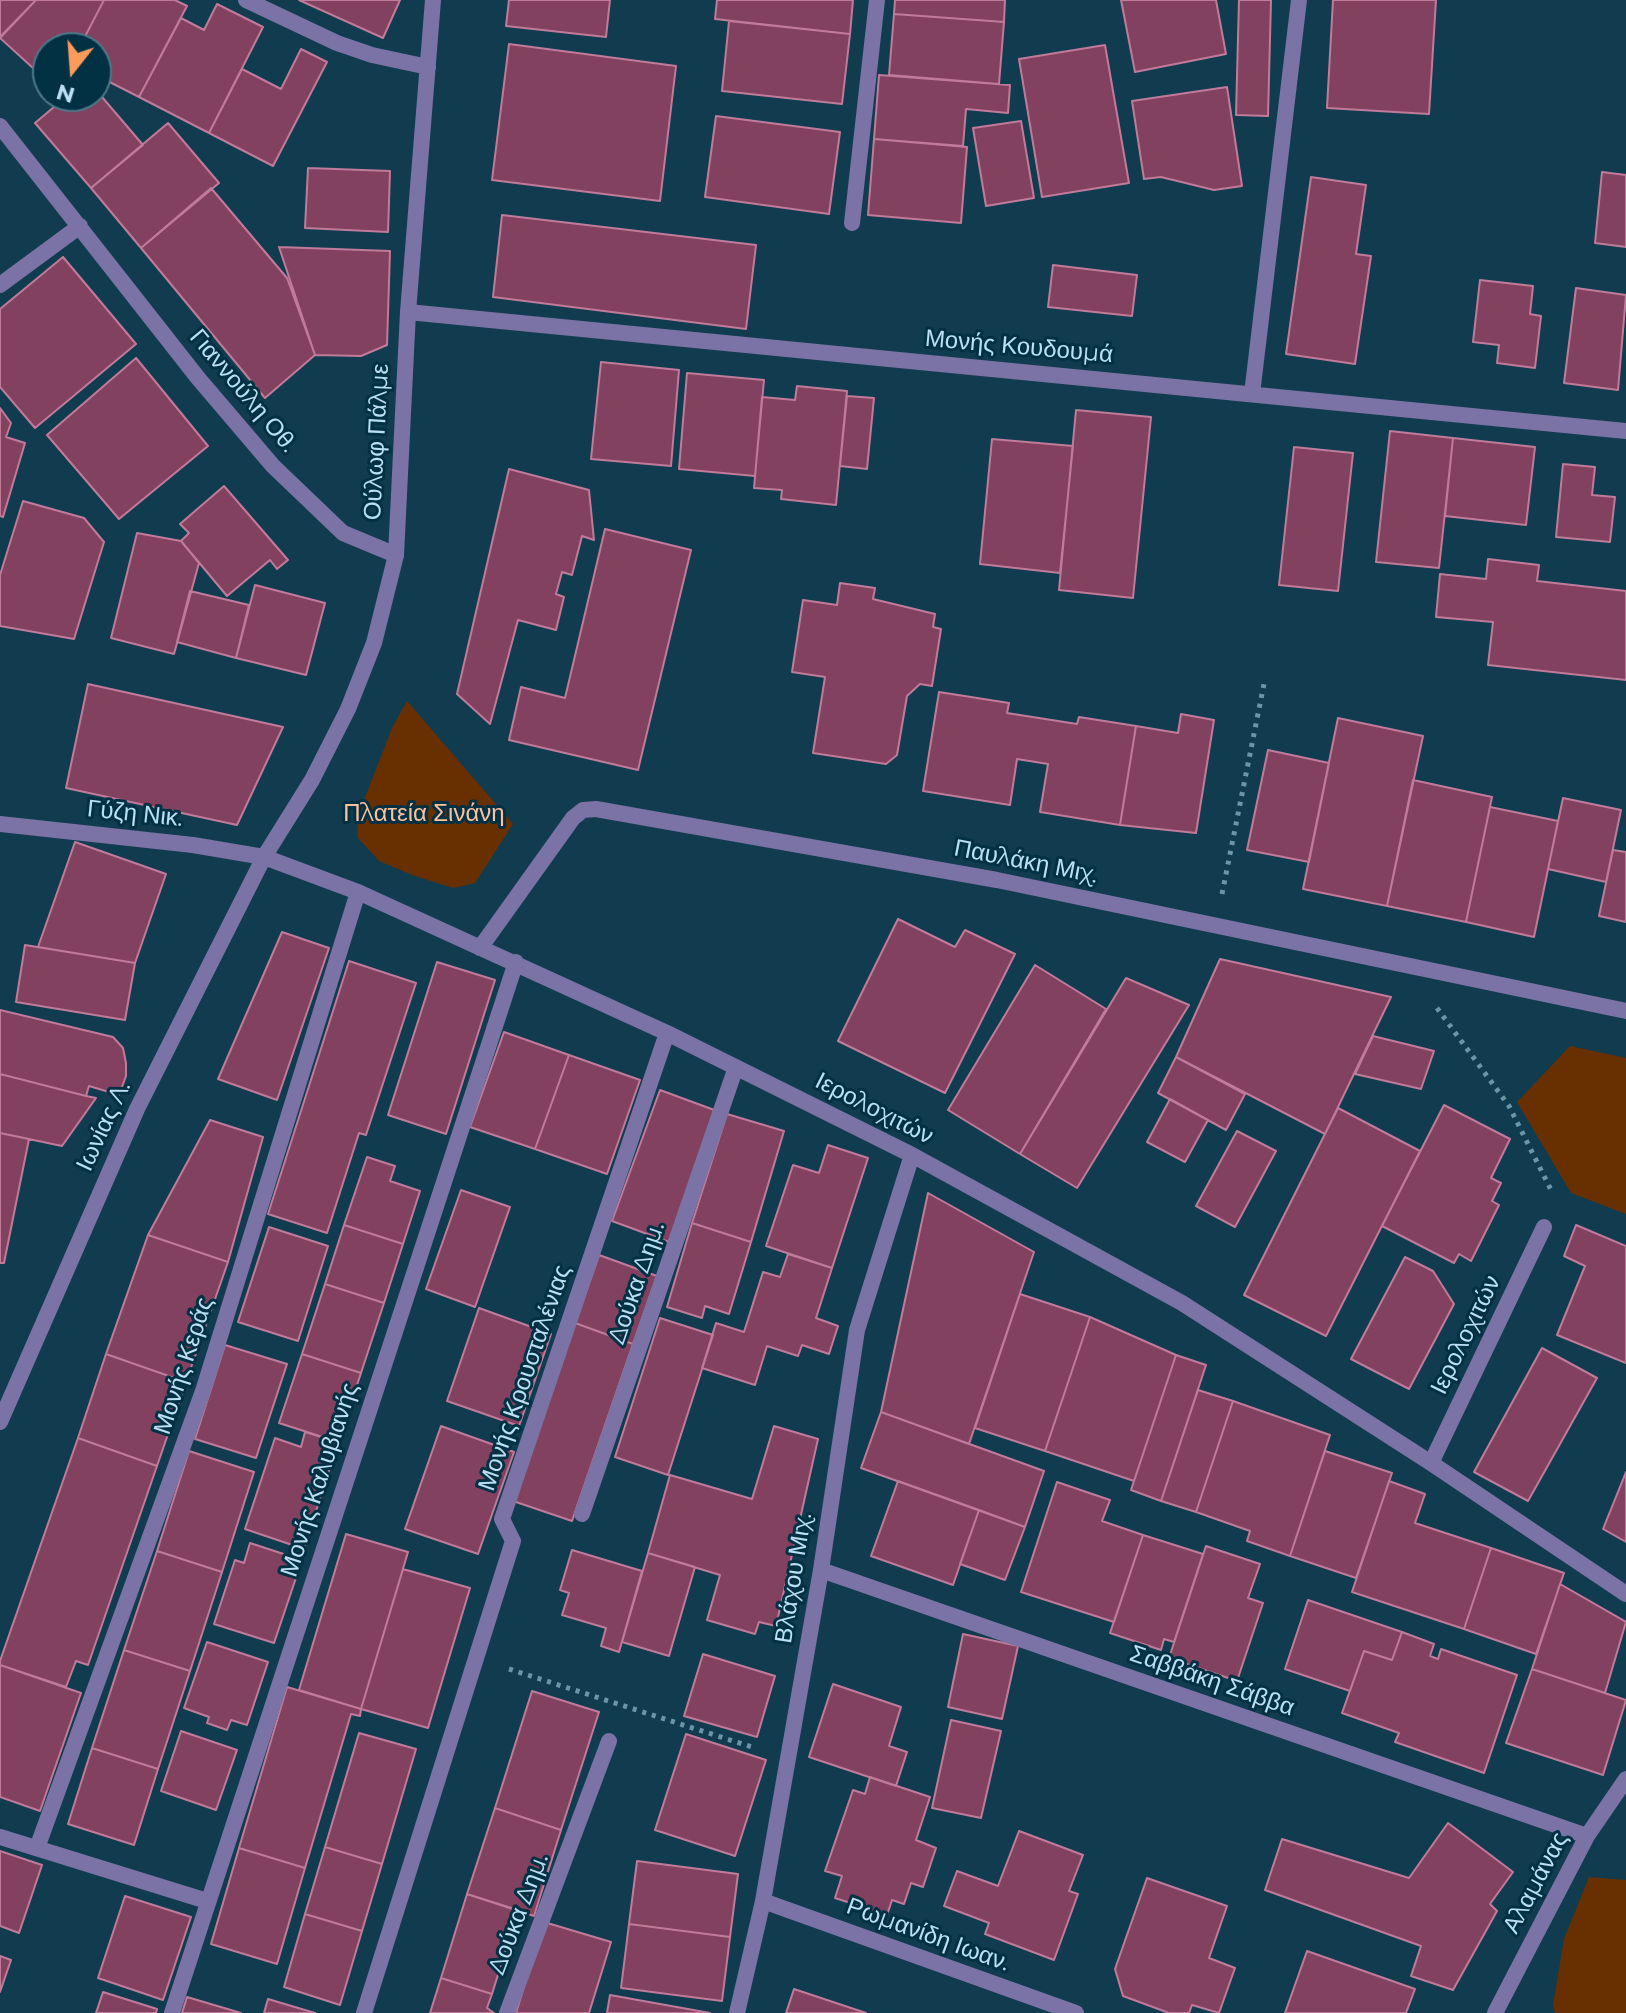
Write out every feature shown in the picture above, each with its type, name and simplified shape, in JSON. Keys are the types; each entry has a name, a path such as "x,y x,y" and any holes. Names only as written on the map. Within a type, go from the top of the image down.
{"street":[{"path":"246,0 337,43 372,55 428,67"},
{"name":"Ούλωφ Πάλμε","path":"264,857 312,780 348,709 374,643 396,555 408,312 433,0"},
{"path":"852,223 877,0"},
{"path":"1252,394 1299,0"},
{"name":"Γιαννούλη Οθ.","path":"0,126 198,378 273,466 343,533 396,555"},
{"path":"0,285 80,226"},
{"name":"Μονής Κουδουμά","path":"408,312 1626,431"},
{"name":"Παυλάκη Μιχ.","path":"480,948 573,818 583,810 596,809 997,880 1626,1011"},
{"name":"Γύζη Νικ.","path":"0,824 193,845 264,857"},
{"name":"Ιερολοχιτών","path":"264,857 358,892 516,962 912,1155 1182,1303 1431,1463 1626,1594"},
{"name":"Ιωνίας Λ.","path":"0,1422 137,1109 264,857"},
{"name":"Μονής Κεράς","path":"37,1848 203,1391 358,892"},
{"name":"Μονής Καλυβιανής","path":"172,2013 516,962"},
{"name":"Μονής Κρουσταλένιας","path":"364,2013 513,1541 502,1519 667,1033"},
{"name":"Δούκα Δημ.","path":"582,1514 736,1067"},
{"name":"Βλάχου Μιχ.","path":"737,2013 763,1901 821,1570 857,1330 912,1155"},
{"name":"Ιερολοχιτών","path":"1431,1463 1544,1227"},
{"name":"Σαββάκη Σάββα","path":"821,1570 1587,1836"},
{"name":"Δούκα Δημ.","path":"507,2013 609,1741"},
{"name":"Αλαμάνας","path":"1495,2013 1587,1836 1626,1779"},
{"path":"0,1837 207,1901"},
{"name":"Ρωμανίδη Ιωαν.","path":"763,1901 1045,2008 1076,2013"}],"path":[{"path":"1216,925 1265,679"},
{"path":"1404,963 1509,1106 1531,1147 1555,1197 1544,1227"},
{"path":"477,1659 786,1759"}],"green space":[{"name":"Πλατεία Σινάνη","path":"407,701 513,824 475,883 453,888 412,875 379,861 358,838 357,818 392,728"},
{"path":"1570,1046 1626,1058 1626,1214 1571,1193 1517,1102"},
{"path":"1589,1877 1626,1880 1626,2013 1555,2013 1553,2005 1564,1939"}],"building":[{"path":"0,0 36,0 0,37"},
{"path":"36,0 104,0 87,32 32,32 32,67 0,38"},
{"path":"104,0 175,0 187,6 139,97 112,83 112,32 87,32"},
{"path":"299,0 400,0 383,38"},
{"path":"509,0 610,0 606,37 506,26"},
{"path":"717,0 853,0 850,34 715,19"},
{"path":"895,0 1005,0 1004,22 894,14"},
{"path":"1121,0 1216,0 1226,54 1135,72"},
{"path":"1239,0 1271,0 1268,116 1236,115"},
{"path":"1333,0 1436,0 1429,114 1327,108"},
{"path":"217,4 263,27 209,133 139,97 181,18 204,30"},
{"path":"894,14 1004,22 999,84 889,75"},
{"path":"729,21 850,34 842,104 722,91"},
{"path":"509,44 676,66 660,201 492,180"},
{"path":"1105,45 1129,183 1042,197 1019,59"},
{"path":"301,49 327,62 273,166 209,133 242,69 281,89"},
{"path":"879,75 1010,85 1008,113 966,109 963,146 874,139"},
{"path":"1227,87 1242,186 1214,190 1161,177 1144,179 1132,101"},
{"path":"112,109 143,145 91,188 35,123 48,112 112,112"},
{"path":"716,116 840,132 829,214 705,197"},
{"path":"1021,121 1034,198 986,206 973,128"},
{"path":"168,123 219,183 141,248 91,188"},
{"path":"874,139 967,147 961,223 868,215"},
{"path":"308,168 390,171 388,232 305,228"},
{"path":"1602,172 1626,175 1626,247 1595,243"},
{"path":"1311,177 1366,185 1356,254 1371,256 1355,364 1286,354"},
{"path":"211,188 287,278 315,355 265,398 141,248"},
{"path":"502,215 756,245 746,329 493,297"},
{"path":"279,247 390,251 387,345 361,356 315,355"},
{"path":"63,257 136,344 35,428 0,387 0,309"},
{"path":"1053,265 1137,275 1132,316 1048,307"},
{"path":"1480,280 1533,286 1530,314 1541,316 1535,368 1497,363 1499,345 1473,342"},
{"path":"1576,288 1626,295 1618,390 1564,383"},
{"path":"136,358 208,446 119,519 47,435"},
{"path":"601,362 679,370 671,466 591,459"},
{"path":"687,373 764,380 755,476 679,469"},
{"path":"797,386 847,391 836,505 781,499 782,490 754,488 762,397 795,400"},
{"path":"847,396 874,398 867,469 840,466"},
{"path":"0,408 11,423 6,437 25,443 3,517 0,516"},
{"path":"1076,410 1151,417 1133,598 1059,590"},
{"path":"1390,431 1453,438 1439,568 1376,562"},
{"path":"1453,438 1535,447 1526,525 1445,516"},
{"path":"992,439 1073,446 1060,573 980,564"},
{"path":"1294,447 1353,453 1338,591 1279,585"},
{"path":"1563,464 1595,467 1592,495 1615,497 1610,542 1556,537"},
{"path":"509,469 589,490 594,540 582,536 572,575 562,572 556,594 564,597 556,630 518,620 490,724 457,694"},
{"path":"224,486 288,560 277,569 270,560 227,596 181,541 189,533 180,524"},
{"path":"23,501 84,518 104,542 74,639 0,626 0,575"},
{"path":"605,529 691,550 638,770 509,740 521,687 565,698"},
{"path":"137,533 181,541 199,563 174,654 111,638"},
{"path":"1488,559 1539,565 1537,581 1626,591 1626,680 1488,665 1493,622 1436,617 1440,574 1486,579"},
{"path":"840,583 875,588 873,599 935,614 933,627 941,629 932,686 920,684 907,696 897,755 886,764 813,753 825,677 792,672 803,600 837,605"},
{"path":"255,585 325,603 306,675 236,658"},
{"path":"190,591 249,605 236,658 177,642"},
{"path":"88,684 283,727 237,825 66,788"},
{"path":"939,692 1009,703 1007,713 1077,724 1079,717 1136,726 1120,825 1040,812 1048,764 1017,759 1010,805 923,791"},
{"path":"1181,714 1214,720 1196,833 1120,825 1136,726 1178,733"},
{"path":"1338,718 1423,736 1387,906 1303,889"},
{"path":"1268,750 1329,763 1309,862 1247,850"},
{"path":"1413,780 1492,797 1466,922 1387,906"},
{"path":"1563,798 1621,810 1606,882 1548,869"},
{"path":"1490,807 1558,821 1534,937 1466,922"},
{"path":"75,842 166,874 135,963 38,947"},
{"path":"1613,850 1626,852 1626,922 1599,916"},
{"path":"898,919 955,947 965,930 1015,954 945,1093 838,1041"},
{"path":"282,932 329,948 277,1100 218,1079"},
{"path":"25,945 135,963 125,1020 16,1002"},
{"path":"1220,959 1391,997 1325,1134 1176,1057"},
{"path":"349,961 416,983 366,1135 359,1133 327,1233 268,1214"},
{"path":"437,962 495,980 446,1134 388,1115"},
{"path":"1035,965 1106,1009 1020,1154 948,1110"},
{"path":"1126,978 1189,1005 1077,1188 1020,1154"},
{"path":"0,1010 113,1037 123,1048 126,1063 126,1076 119,1095 89,1086 86,1096 0,1074"},
{"path":"504,1032 569,1055 535,1149 470,1127"},
{"path":"1373,1036 1434,1051 1421,1089 1355,1074"},
{"path":"569,1055 640,1080 607,1174 535,1149"},
{"path":"1176,1057 1245,1094 1226,1130 1158,1093"},
{"path":"0,1074 96,1098 62,1146 0,1133"},
{"path":"660,1090 717,1111 669,1242 612,1221"},
{"path":"1170,1099 1208,1120 1185,1162 1147,1142"},
{"path":"1444,1105 1510,1139 1491,1178 1501,1183 1492,1201 1499,1205 1471,1261 1459,1254 1454,1263 1382,1226"},
{"path":"1338,1108 1420,1151 1326,1336 1244,1295"},
{"path":"727,1114 784,1131 751,1242 692,1223"},
{"path":"210,1120 263,1137 228,1262 148,1235"},
{"path":"1237,1131 1276,1151 1235,1227 1196,1206"},
{"path":"0,1133 29,1139 4,1263 0,1263"},
{"path":"828,1145 868,1158 832,1268 766,1246 793,1165 819,1173"},
{"path":"367,1157 395,1166 390,1181 420,1191 403,1244 344,1225"},
{"path":"461,1190 510,1207 475,1307 426,1289"},
{"path":"928,1193 1034,1252 969,1444 881,1412"},
{"path":"692,1223 751,1242 729,1314 705,1306 702,1318 667,1307"},
{"path":"344,1225 403,1244 384,1303 325,1284"},
{"path":"1576,1225 1626,1246 1626,1363 1557,1335 1585,1266 1564,1256"},
{"path":"269,1227 328,1246 298,1341 238,1322"},
{"path":"148,1235 228,1262 186,1382 106,1354"},
{"path":"788,1254 832,1268 816,1318 838,1326 829,1354 802,1345 798,1356 767,1346 755,1385 702,1368 716,1323 744,1332 763,1272 780,1277"},
{"path":"599,1255 657,1276 633,1344 575,1323"},
{"path":"1405,1257 1433,1271 1454,1304 1409,1389 1351,1359"},
{"path":"325,1284 384,1303 361,1373 302,1354"},
{"path":"1020,1294 1090,1317 1045,1451 975,1428"},
{"path":"479,1308 551,1334 519,1426 447,1401"},
{"path":"1090,1317 1176,1355 1134,1481 1045,1451"},
{"path":"660,1318 713,1335 668,1475 615,1457"},
{"path":"575,1323 633,1344 572,1521 513,1501"},
{"path":"225,1345 287,1364 256,1458 195,1439"},
{"path":"1542,1348 1597,1378 1528,1501 1474,1472"},
{"path":"106,1354 186,1382 157,1466 78,1438"},
{"path":"302,1354 361,1373 338,1442 279,1423"},
{"path":"1176,1355 1206,1365 1161,1501 1131,1490"},
{"path":"1198,1390 1233,1401 1196,1512 1161,1501"},
{"path":"1233,1401 1330,1435 1290,1556 1247,1541 1250,1531 1196,1512"},
{"path":"881,1412 1044,1471 1025,1527 861,1468"},
{"path":"441,1426 514,1452 478,1554 405,1529"},
{"path":"774,1426 818,1439 776,1626 759,1622 755,1634 707,1620 720,1575 648,1553 670,1475 752,1499"},
{"path":"305,1432 338,1442 304,1549 245,1529 275,1438 301,1447"},
{"path":"78,1438 157,1466 88,1665 76,1661 66,1687 0,1665 0,1661"},
{"path":"189,1451 254,1472 222,1572 157,1551"},
{"path":"1325,1451 1392,1473 1356,1578 1290,1556"},
{"path":"1626,1472 1626,1542 1603,1529"},
{"path":"898,1481 979,1510 953,1585 871,1556"},
{"path":"1389,1481 1425,1494 1415,1523 1491,1548 1464,1629 1352,1592"},
{"path":"1057,1482 1110,1500 1102,1521 1143,1535 1114,1622 1021,1592"},
{"path":"979,1510 1025,1527 1005,1580 960,1564"},
{"path":"346,1534 408,1552 361,1709 299,1690"},
{"path":"1143,1535 1203,1554 1174,1642 1164,1639 1161,1650 1110,1633"},
{"path":"250,1543 302,1560 274,1643 214,1624 235,1560 244,1563"},
{"path":"1206,1546 1260,1564 1248,1598 1263,1603 1237,1681 1169,1658"},
{"path":"1491,1548 1564,1573 1536,1654 1464,1629"},
{"path":"572,1550 642,1571 619,1652 601,1646 606,1628 562,1615 569,1593 560,1590"},
{"path":"157,1551 222,1572 190,1671 124,1650"},
{"path":"648,1553 695,1567 669,1656 622,1642"},
{"path":"403,1569 470,1588 428,1728 361,1709"},
{"path":"1560,1584 1626,1622 1605,1693 1532,1669"},
{"path":"1308,1600 1402,1632 1392,1660 1364,1651 1350,1691 1285,1669"},
{"path":"1402,1632 1434,1644 1430,1656 1438,1659 1441,1649 1517,1675 1484,1773 1395,1742 1399,1733 1342,1713 1364,1651 1392,1660"},
{"path":"963,1634 1018,1646 1002,1719 948,1707"},
{"path":"207,1642 268,1662 247,1725 231,1720 227,1730 207,1723 209,1717 184,1708"},
{"path":"124,1650 190,1671 158,1769 92,1748"},
{"path":"703,1654 775,1676 757,1737 684,1716"},
{"path":"0,1665 81,1693 40,1811 0,1797"},
{"path":"1532,1669 1626,1700 1603,1775 1506,1743"},
{"path":"833,1684 901,1707 889,1746 907,1752 896,1786 809,1757"},
{"path":"287,1687 361,1709 360,1716 351,1714 305,1868 239,1848"},
{"path":"532,1691 599,1712 561,1830 495,1808"},
{"path":"951,1720 1001,1731 981,1818 932,1808"},
{"path":"181,1731 237,1750 216,1810 161,1791"},
{"path":"359,1733 416,1749 382,1864 325,1847"},
{"path":"686,1734 766,1760 735,1856 655,1830"},
{"path":"92,1748 158,1769 134,1845 68,1824"},
{"path":"870,1777 930,1797 916,1840 936,1848 923,1887 911,1883 904,1904 892,1900 887,1915 835,1898 842,1876 825,1871 853,1790 865,1794"},
{"path":"495,1808 561,1830 534,1916 467,1894"},
{"path":"1448,1823 1513,1872 1490,1904 1497,1911 1453,1990 1411,1976 1421,1946 1265,1890 1282,1839 1409,1878"},
{"path":"1019,1831 1083,1855 1069,1891 1078,1894 1054,1960 985,1934 989,1923 944,1906 957,1871 998,1886"},
{"path":"325,1847 382,1864 362,1931 305,1914"},
{"path":"239,1848 305,1868 277,1964 211,1944"},
{"path":"0,1851 42,1865 19,1933 0,1926"},
{"path":"637,1861 738,1874 730,1937 629,1924"},
{"path":"1147,1878 1227,1906 1209,1958 1235,1968 1219,2013 1192,2005 1189,2013 1169,2013 1123,1996 1115,1969"},
{"path":"467,1894 524,1912 512,1952 506,1949 492,1994 441,1978"},
{"path":"125,1896 191,1917 163,2000 98,1978"},
{"path":"305,1914 362,1931 340,2005 284,1987"},
{"path":"544,1922 611,1942 589,2013 516,2013"},
{"path":"629,1924 730,1937 722,2001 621,1988"},
{"path":"1307,1951 1415,1989 1406,2013 1285,2013"},
{"path":"0,1956 11,1960 0,1992"},
{"path":"441,1978 492,1994 487,2008 494,2013 430,2013"},
{"path":"794,1989 866,2013 786,2013"},
{"path":"103,1992 157,2009 156,2013 96,2013"},
{"path":"610,1995 710,2013 607,2013"},
{"path":"187,1997 241,2013 182,2013"},
{"path":"268,1999 315,2013 264,2013"}]}
